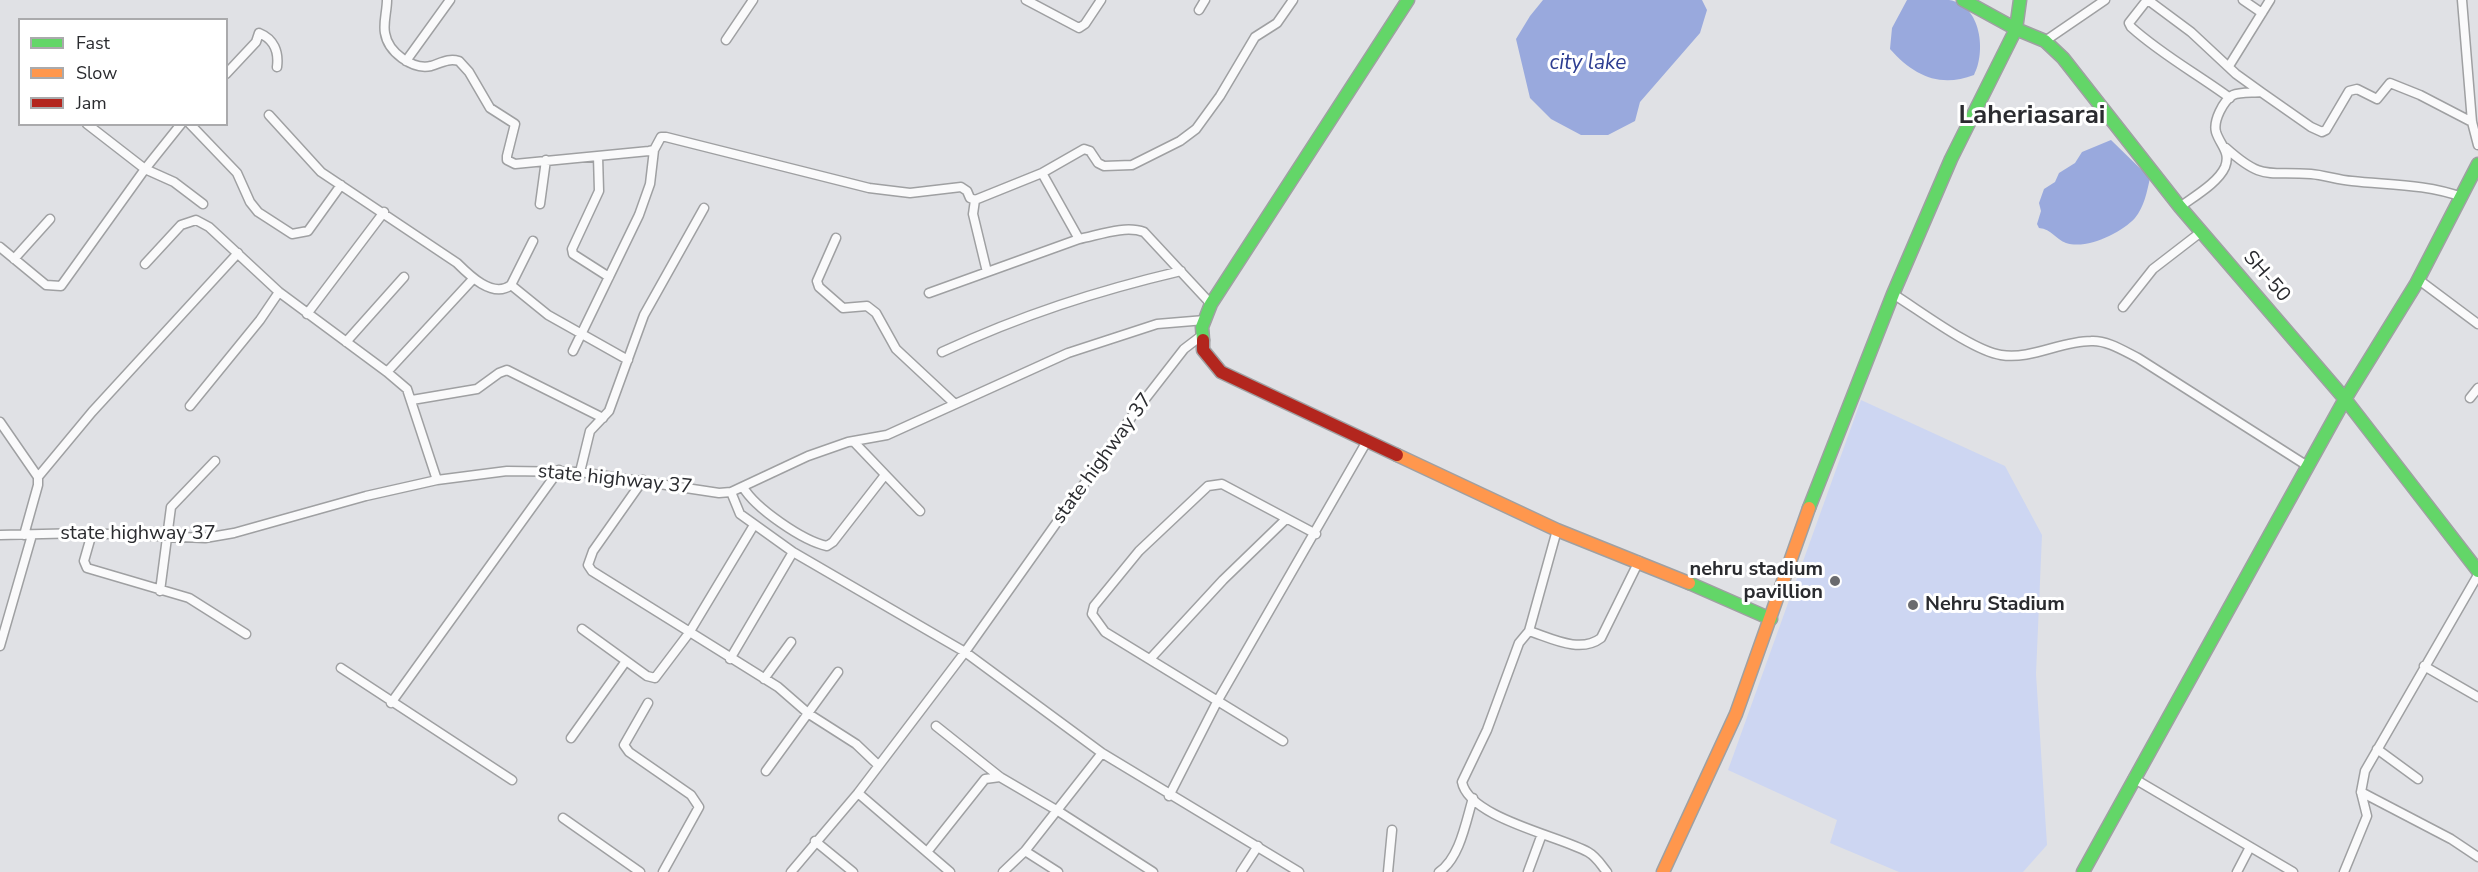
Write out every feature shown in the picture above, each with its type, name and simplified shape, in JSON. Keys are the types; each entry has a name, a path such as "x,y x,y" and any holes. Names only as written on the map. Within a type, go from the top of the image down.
{"main road":[{"path":"1408,0 1211,304 1204,320 1201,336 1203,350 1221,372 1557,530 1639,561 1771,619"},
{"name":"SH-50","path":"1964,0 2016,29 2044,41 2078,76 2180,207 2345,399 2478,573"},
{"path":"1663,872 1736,714 1807,513 1893,294 1951,159 2016,29 2020,0"},
{"path":"2083,872 2133,778 2345,399 2378,352 2419,280 2478,164"}],"street":[{"path":"387,0 385,36 406,62 420,66 453,59 464,64 490,108 515,124 507,160 515,164 654,150"},
{"path":"406,62 450,0"},
{"path":"726,40 753,0"},
{"path":"1026,0 1079,28 1085,24 1101,0"},
{"path":"1198,10 1204,0"},
{"path":"573,351 646,198 654,150 661,137 869,188 910,193 961,187 967,190 970,198 975,200 1042,172 1084,149 1090,151 1098,163 1104,166 1132,165 1180,141 1196,129 1220,96 1255,37 1277,23 1293,0"},
{"path":"2044,41 2104,0"},
{"path":"2230,98 2185,66 2161,54 2131,27 2129,23 2131,17 2147,0 2191,32 2260,92 2322,132 2326,130 2349,91 2357,89 2377,99 2390,83 2420,95 2472,122"},
{"path":"2243,0 2262,13"},
{"path":"2229,66 2270,0"},
{"path":"2462,0 2472,122 2478,145"},
{"path":"228,72 256,42 259,33 270,38 274,45 278,57 277,67"},
{"path":"2260,92 2234,94 2216,123 2216,133 2226,148 2243,164 2270,175 2312,174 2335,180 2429,187 2462,197"},
{"path":"269,115 321,171 457,263 472,279 498,290 510,285 533,241"},
{"path":"90,126 145,170 174,182 202,204"},
{"path":"0,247 46,285 61,286 179,126"},
{"path":"192,126 237,173 250,202 258,213 292,234 308,231 341,185"},
{"path":"2180,207 2220,174 2225,166 2226,148"},
{"path":"598,156 599,191 572,249 573,254 609,277"},
{"path":"540,204 546,160"},
{"path":"1042,172 1079,239"},
{"path":"975,200 973,214 987,272"},
{"path":"580,472 590,431 595,422 609,411 644,315 704,208"},
{"path":"307,314 384,212"},
{"path":"14,259 50,219"},
{"path":"145,264 181,225 196,220 209,227 279,292 407,389 437,480"},
{"path":"929,293 1079,239 1137,229 1152,239 1211,304"},
{"path":"2123,307 2153,269 2201,232"},
{"path":"836,238 817,281 819,287 843,308 867,306 876,313 896,349 954,404"},
{"path":"38,477 92,412 238,253"},
{"path":"942,352 987,331 1080,297 1181,271"},
{"path":"346,342 404,277"},
{"path":"387,372 472,279"},
{"path":"2419,280 2478,324"},
{"path":"510,285 548,315 628,360"},
{"path":"190,406 260,320 279,292"},
{"path":"1893,294 1972,343 1998,355 2015,356 2091,340 2116,347 2138,358 2309,467"},
{"name":"state highway 37","path":"0,535 92,533 205,538 234,533 366,496 437,480 507,471 559,470 643,480 719,493 731,492 808,456 887,435 1068,353 1141,328 1174,321 1204,320"},
{"name":"state highway 37","path":"791,872 858,793 965,652 1135,412 1184,349 1201,336"},
{"path":"412,400 477,389 507,370 603,418"},
{"path":"2470,398 2478,388"},
{"path":"0,423 38,477 28,535 0,646"},
{"path":"1169,796 1218,700 1316,534 1367,441"},
{"path":"854,442 920,511"},
{"path":"160,591 165,537 171,507 215,461"},
{"path":"391,703 559,470"},
{"path":"743,487 757,506 768,515 827,546 833,542 885,475"},
{"path":"643,480 593,551 588,565 601,578 764,679 809,714 856,744 878,765"},
{"path":"1283,741 1151,658 1105,632 1092,614 1094,606 1139,550 1208,486 1222,484 1285,520 1316,534"},
{"path":"731,492 740,514 793,552 965,652 1102,753 1169,796 1299,872"},
{"path":"1151,658 1223,580 1285,520"},
{"path":"582,629 647,676 655,678 688,633 754,525"},
{"path":"1557,530 1528,631 1519,643 1488,730 1464,775 1463,786 1473,798 1498,816 1588,851 1607,872"},
{"path":"92,533 84,561 87,568 195,601 246,634"},
{"path":"730,659 793,552"},
{"path":"1528,631 1577,645 1586,646 1594,643 1600,638 1639,561"},
{"path":"2344,872 2367,816 2361,782 2377,749 2478,573"},
{"path":"764,679 791,642"},
{"path":"571,738 626,661"},
{"path":"2424,666 2478,697"},
{"path":"341,668 391,703 512,780"},
{"path":"766,771 838,672"},
{"path":"648,703 624,745 629,752 691,795 699,807 663,872"},
{"path":"936,726 1000,777 1153,872"},
{"path":"2377,749 2418,779"},
{"path":"1003,872 1025,851 1102,753"},
{"path":"927,852 985,779 1000,777"},
{"path":"2133,778 2293,872"},
{"path":"2361,792 2451,839 2478,857"},
{"path":"858,793 950,872"},
{"path":"1439,872 1450,861 1473,798"},
{"path":"562,818 640,872"},
{"path":"1388,872 1392,830"},
{"path":"1528,872 1542,834"},
{"path":"815,842 853,872"},
{"path":"1241,872 1258,846"},
{"path":"2236,872 2250,847"},
{"path":"1025,851 1058,872"}],"shaded area":[{"name":"Nehru Stadium","path":"1861,400 2005,466 2042,535 2036,674 2047,845 2023,872 1899,872 1830,843 1837,820 1728,770"}],"water":[{"name":"city lake","path":"1543,0 1702,0 1707,10 1700,33 1640,102 1635,121 1608,135 1581,135 1551,119 1530,98 1516,39"},
{"path":"1907,0 1949,0 1969,11 1975,20 1980,43 1978,66 1974,75 1950,80 1928,77 1908,66 1890,49 1892,28"},
{"path":"2111,140 2150,178 2143,204 2135,218 2113,234 2084,244 2066,243 2047,230 2039,228 2037,224 2041,211 2039,203 2044,189 2055,182 2059,173 2075,163 2082,152"}],"traffic: fast":[{"path":"1203,340 1202,327 1211,304 1408,0"},
{"path":"1809,508 1893,294 1951,159 2016,29 1963,0"},
{"path":"2016,29 2020,0"},
{"path":"2016,29 2045,41 2063,58 2180,207 2345,399 2416,284 2478,164"},
{"path":"2083,872 2345,399 2478,571"},
{"path":"1689,583 1771,619"}],"traffic: slow":[{"path":"1397,455 1557,530 1689,583"},
{"path":"1663,872 1736,714 1809,508"}],"traffic: jam":[{"path":"1203,340 1203,350 1221,372 1397,455"}],"place":[{"name":"nehru stadium pavillion","path":"1835,581"},
{"name":"Nehru Stadium","path":"1913,605"}],"district":[{"name":"Laheriasarai","path":"2032,117"}]}
